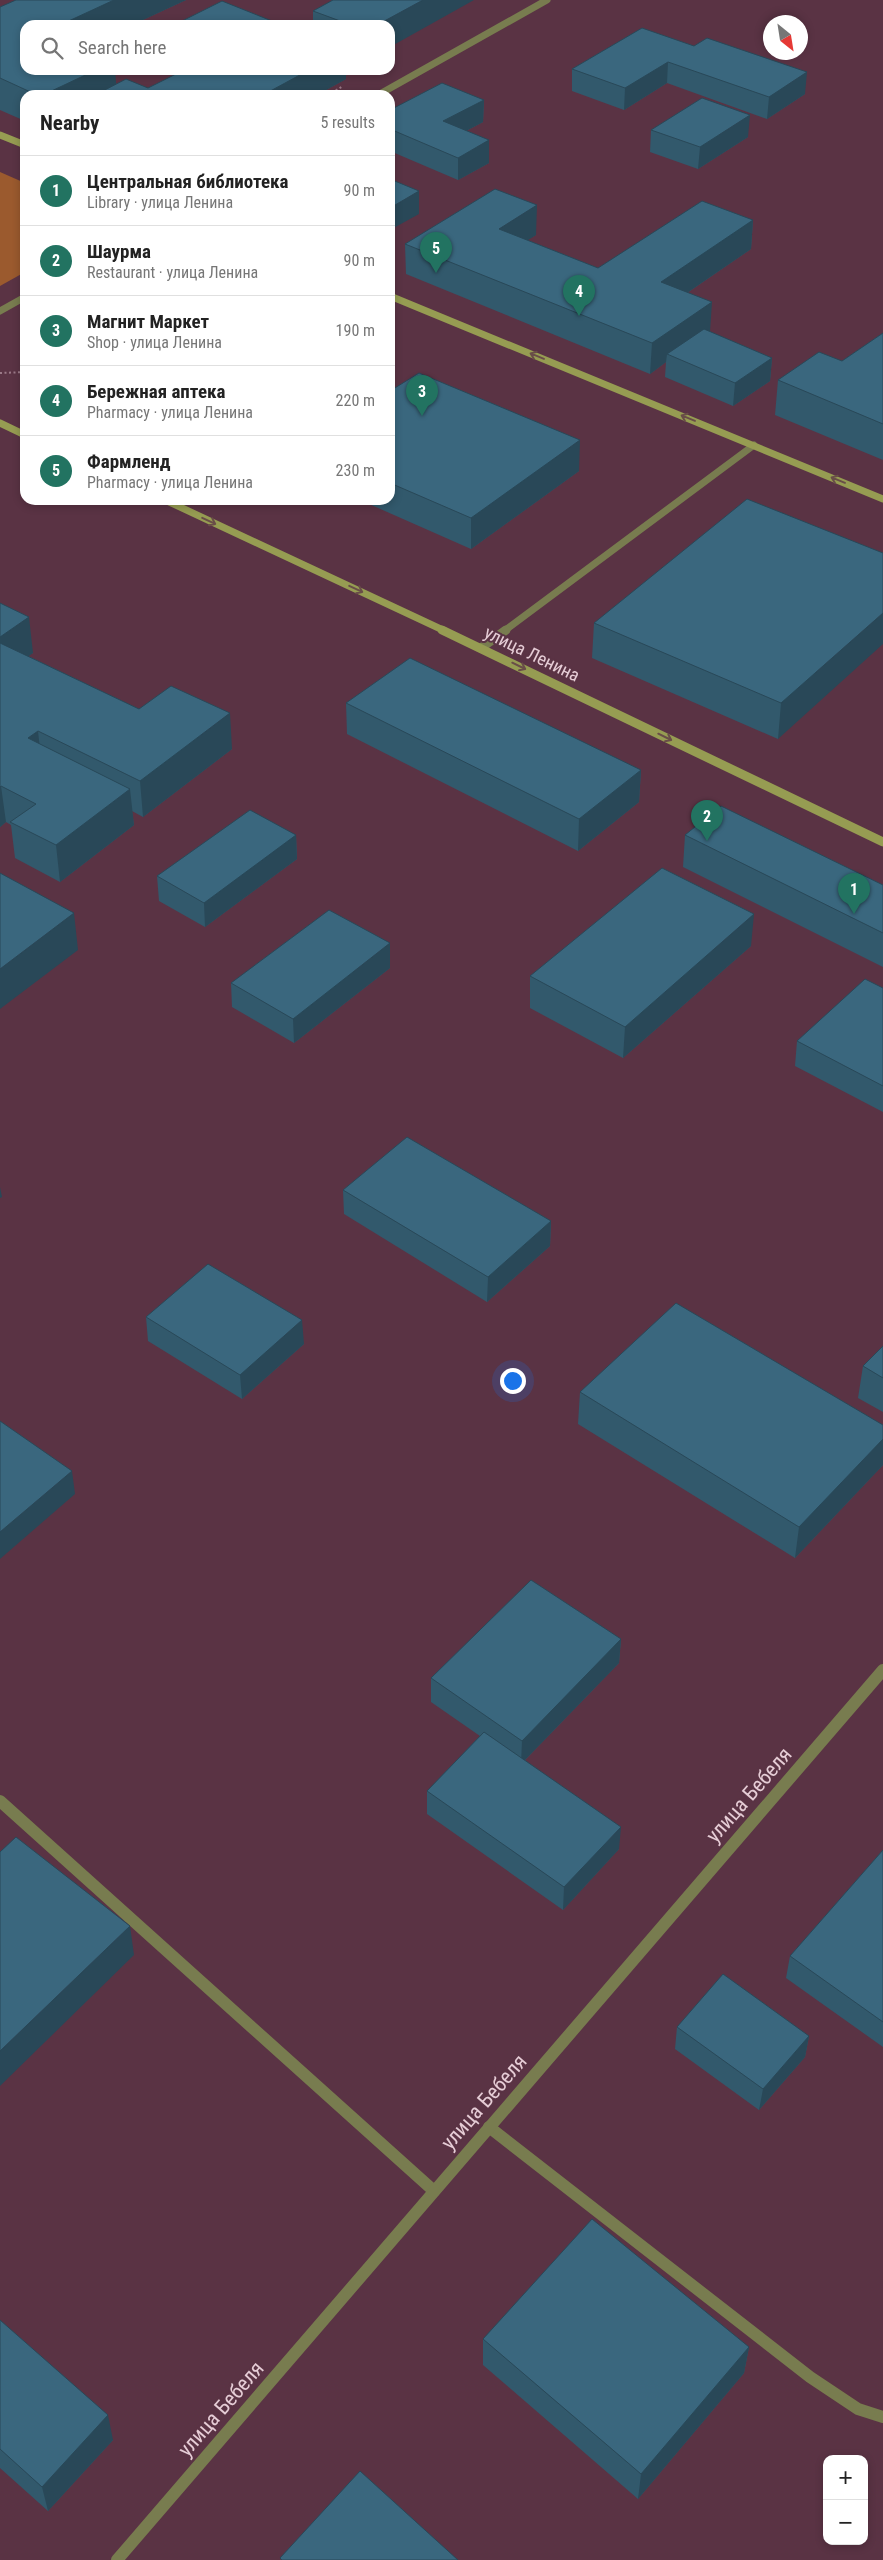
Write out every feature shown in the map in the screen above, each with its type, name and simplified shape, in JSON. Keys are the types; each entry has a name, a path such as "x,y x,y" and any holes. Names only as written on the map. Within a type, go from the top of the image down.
{"street":[{"path":"387,90 548,0"},
{"path":"0,135 20,143"},
{"path":"395,298 883,498"},
{"path":"0,311 20,299"},
{"path":"0,423 20,433"},
{"path":"481,648 754,445"},
{"name":"улица Ленина","path":"176,505 481,648 883,842"},
{"name":"улица Бебеля","path":"117,2560 883,1670"},
{"path":"0,1801 434,2191"},
{"path":"489,2127 810,2377 858,2409 883,2417"}],"path":[{"path":"0,373 20,372"}],"shaded area":[{"path":"0,172 20,181 20,275 0,286"}],"building":[{"path":"16,0 114,0 71,20 20,20 20,75 85,75 54,90 26,90 0,78 0,7"},
{"path":"333,0 423,0 386,20 337,20 313,11"},
{"path":"222,1 270,20 184,20"},
{"path":"642,28 694,46 707,38 763,57 763,60 772,60 807,72 769,97 668,62 625,88 572,69"},
{"path":"174,75 300,75 272,90 105,90 126,79 148,88"},
{"path":"442,83 484,100 443,121 489,140 458,158 395,131 395,107"},
{"path":"702,98 750,115 700,147 651,130"},
{"path":"395,181 419,191 395,205"},
{"path":"495,189 537,205 499,229 598,268 702,201 753,220 661,282 712,302 652,343 405,244"},
{"path":"704,329 772,358 735,383 667,354"},
{"path":"883,333 883,424 778,380 819,352 842,361"},
{"path":"419,373 580,440 471,518 395,485 395,388"},
{"path":"747,499 883,553 883,613 781,703 594,623"},
{"path":"0,603 29,617 0,637"},
{"path":"0,643 139,709 171,686 230,713 140,781 38,731 28,738 130,789 56,845 10,822 36,804 0,787"},
{"path":"410,658 641,770 579,819 346,703"},
{"path":"721,806 883,885 883,933 685,835"},
{"path":"250,810 296,835 204,903 157,876"},
{"path":"662,868 754,914 625,1027 530,976"},
{"path":"0,873 74,913 0,969"},
{"path":"329,910 390,943 293,1019 231,983"},
{"path":"865,979 883,988 883,1086 797,1041"},
{"path":"407,1137 551,1221 488,1277 343,1190"},
{"path":"208,1264 302,1320 240,1375 146,1317"},
{"path":"676,1303 883,1425 883,1439 799,1527 580,1392"},
{"path":"883,1346 883,1378 863,1366"},
{"path":"0,1421 72,1471 0,1532"},
{"path":"531,1580 621,1639 522,1741 431,1678"},
{"path":"484,1732 621,1827 564,1887 427,1791"},
{"path":"16,1837 130,1926 0,2051 0,1852"},
{"path":"883,1850 883,2022 790,1956"},
{"path":"723,1974 809,2036 763,2089 677,2027"},
{"path":"592,2219 749,2347 641,2474 483,2339"},
{"path":"0,2320 108,2415 42,2487 0,2449"},
{"path":"360,2471 458,2560 282,2560 280,2558"}],"place":[{"name":"Фармленд","path":"436,273"},
{"name":"Бережная аптека","path":"579,316"},
{"name":"Магнит Маркет","path":"422,416"},
{"name":"Шаурма","path":"707,841"},
{"name":"Центральная библиотека","path":"854,914"}]}
